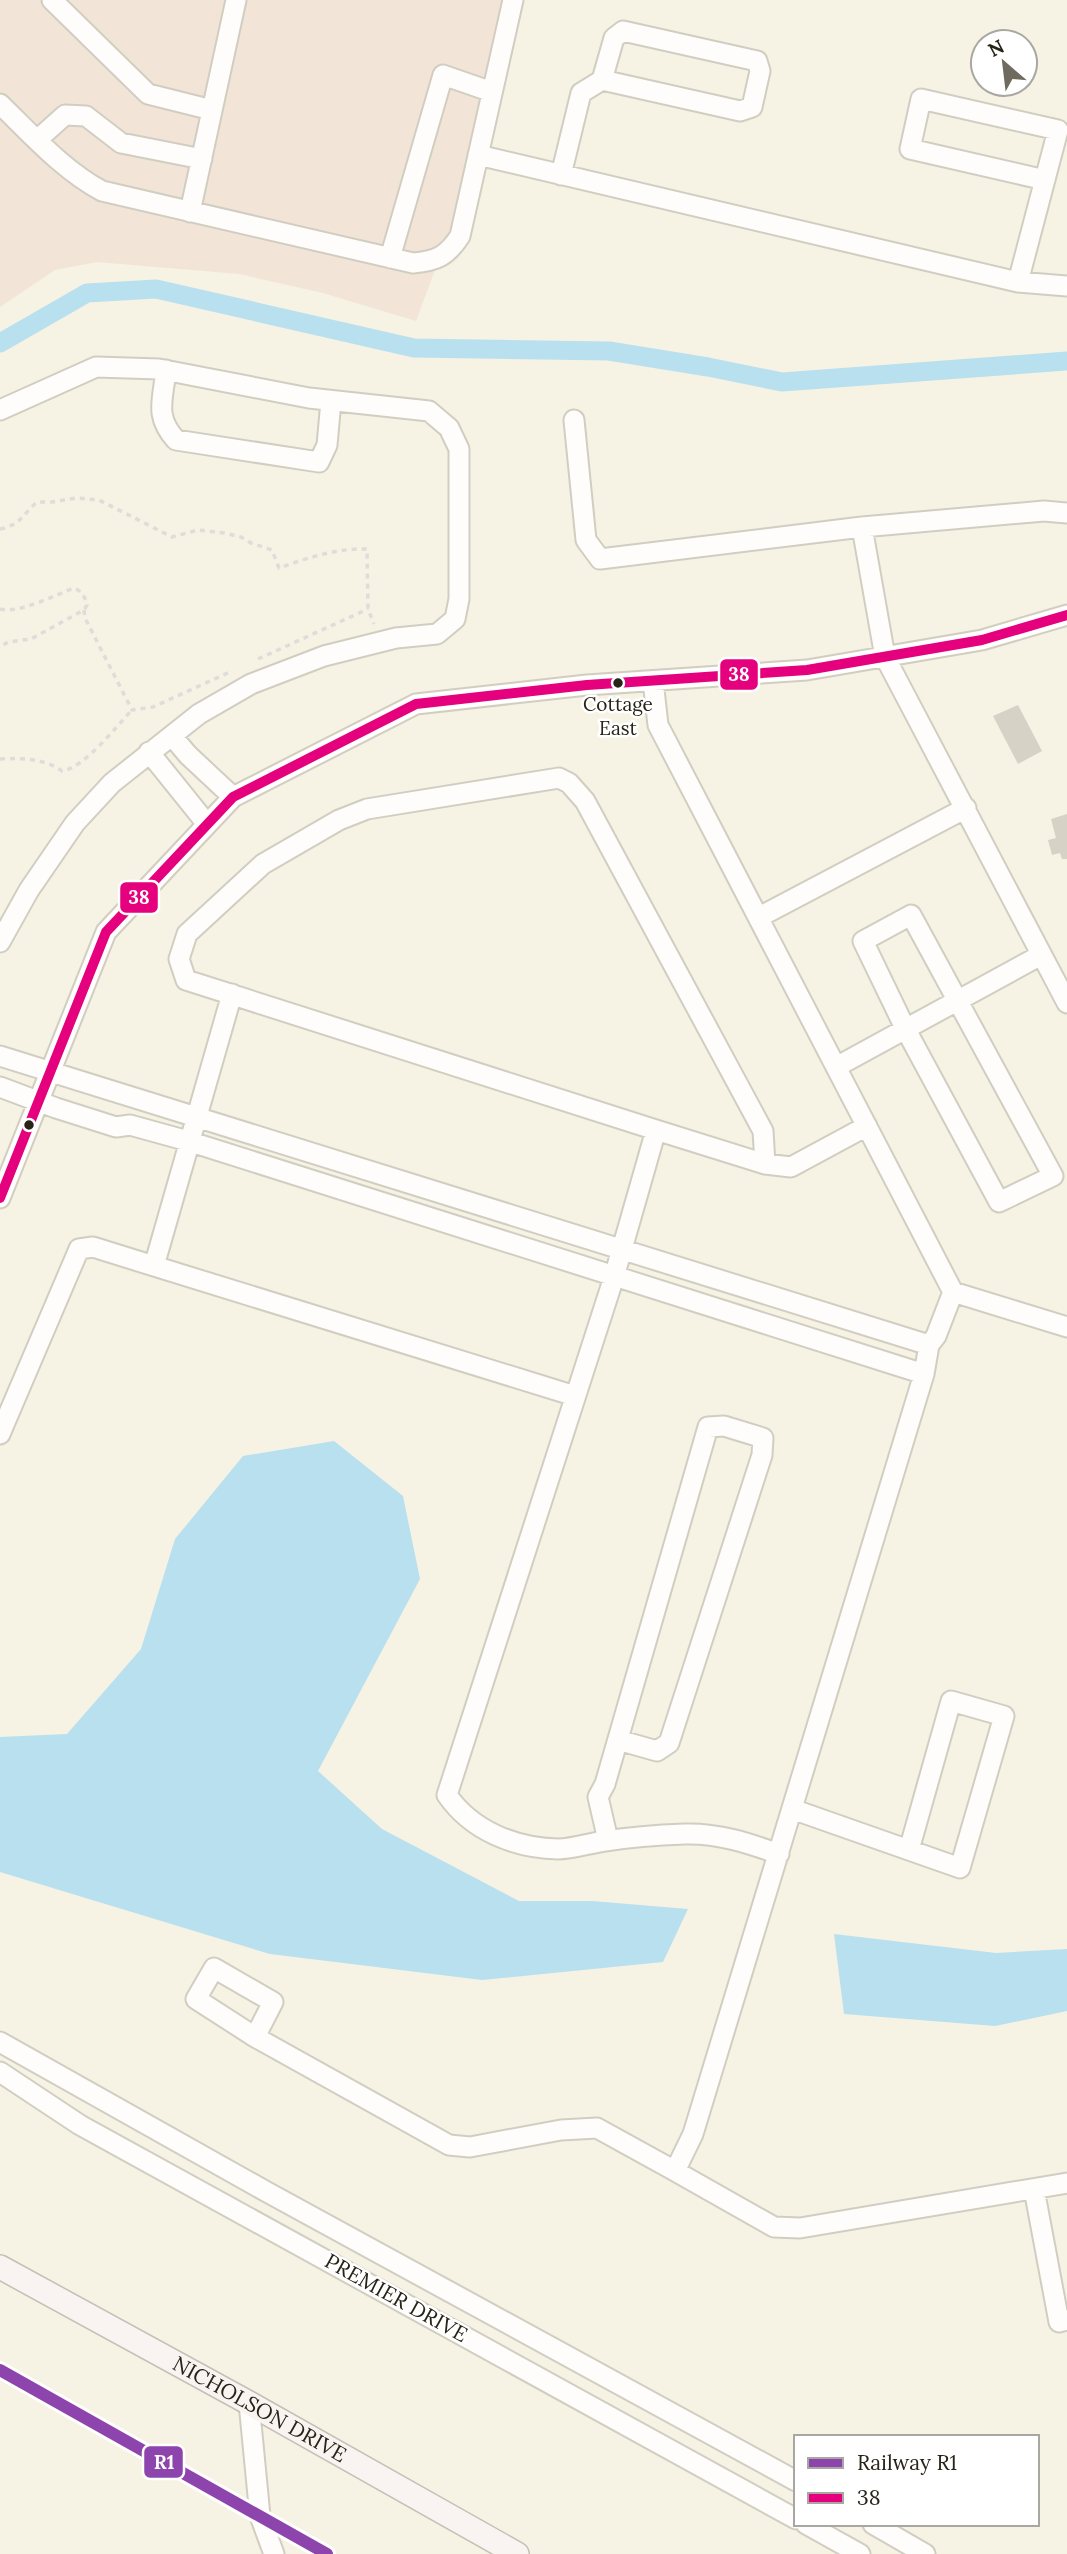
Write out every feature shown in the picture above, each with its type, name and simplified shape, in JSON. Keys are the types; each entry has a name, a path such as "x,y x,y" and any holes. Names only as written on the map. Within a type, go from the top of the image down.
{"main road":[{"name":"NICHOLSON DRIVE","path":"0,2267 250,2403 517,2554"}],"street":[{"path":"52,0 148,94 212,110"},
{"path":"190,212 236,0"},
{"path":"0,104 67,169 102,191 413,263 433,261 451,250 460,236 513,0"},
{"path":"561,176 581,93 603,80 740,111 752,107 760,71 757,61 623,31 614,38 603,80"},
{"path":"390,258 443,75 492,92"},
{"path":"1018,282 1045,180 1058,130 921,99 910,149 1045,180"},
{"path":"37,140 65,116 86,116 121,144 202,159"},
{"path":"478,155 1018,282 1067,286"},
{"path":"0,410 96,367 166,370 331,401 429,411 449,428 459,449 459,599 455,619 437,634 380,642 324,656 251,684 199,714 112,783 75,823 29,890 0,942"},
{"path":"166,370 161,412 165,428 176,440 319,462 327,445 331,401"},
{"path":"574,420 586,540 600,559 862,527 1044,511 1067,513"},
{"path":"862,527 885,657 1067,1003"},
{"path":"0,1198 106,932 233,797 416,704 587,685 807,670 982,640 1067,615"},
{"path":"653,681 658,725 953,1292 1067,1327"},
{"path":"173,736 198,765 233,797"},
{"path":"149,752 207,824"},
{"path":"174,784 198,765"},
{"path":"765,1164 763,1130 585,801 569,783 559,778 367,809 339,820 263,864 187,934 179,959 186,980 765,1164 790,1167 867,1126"},
{"path":"758,918 966,808"},
{"path":"911,915 1053,1176 999,1202 905,1028 863,941 911,915"},
{"path":"836,1067 1041,955"},
{"path":"154,1266 232,994"},
{"path":"0,1058 50,1070 929,1345"},
{"path":"0,1087 116,1127 130,1125 188,1141 924,1374"},
{"path":"656,1130 614,1277 447,1795 459,1812 474,1824 517,1844 560,1849 608,1840 688,1834 736,1839 779,1854"},
{"path":"0,1434 79,1249 93,1247 575,1396"},
{"path":"675,2171 693,2134 924,1374 929,1345 936,1336 953,1292"},
{"path":"608,1840 598,1797 605,1784 708,1427 724,1426 763,1438 762,1455 669,1743 657,1751 618,1740"},
{"path":"792,1810 960,1868 1004,1716 951,1701 909,1850"},
{"path":"255,2037 449,2145 470,2147 561,2130 597,2128 774,2228 800,2228 1067,2183"},
{"name":"PREMIER DRIVE","path":"0,2042 794,2481"},
{"name":"PREMIER DRIVE","path":"0,2072 80,2125 794,2518"},
{"path":"1034,2189 1059,2322 1067,2320"},
{"path":"291,2240 303,2211"},
{"path":"250,2403 260,2516 274,2554"},
{"path":"710,2471 725,2443"},
{"path":"810,2526 860,2554"},
{"path":"876,2526 925,2554"}],"path":[{"path":"0,529 19,523 26,511 37,502 76,498 99,500 172,537 198,530 241,537 272,550 279,568 350,549 367,549 368,609 380,642"},
{"path":"0,609 13,610 74,588 86,598 87,605 84,610 31,639 8,642 0,647"},
{"path":"254,661 368,609"},
{"path":"84,610 85,618 132,710"},
{"path":"0,759 25,758 53,765 62,771 72,770 132,710 153,707 242,667"}],"shaded area":[{"path":"0,0 513,0 478,155 416,321 323,293 239,274 97,262 55,270 0,307"}],"water":[{"path":"334,1441 403,1496 420,1579 318,1771 382,1829 519,1901 592,1901 688,1909 663,1962 482,1980 270,1954 0,1872 0,1737 67,1734 141,1649 175,1539 243,1456"},
{"path":"834,1934 996,1953 1067,1949 1067,2011 995,2026 844,2014"}],"building":[{"path":"1018,705 1042,751 1018,764 993,716"},
{"path":"1067,814 1067,859 1062,859 1060,853 1052,855 1048,840 1056,838 1051,819"}],"waterway":[{"path":"0,343 87,293 156,289 414,348 609,351 782,382 1067,361"}],"rail line":[{"name":"R1","path":"0,2370 327,2554"}],"transit line":[{"name":"38","path":"0,1198 106,932 233,797 416,704 587,685 807,670 982,640 1067,615"}],"place":[{"name":"Cottage East","path":"618,683"}]}
